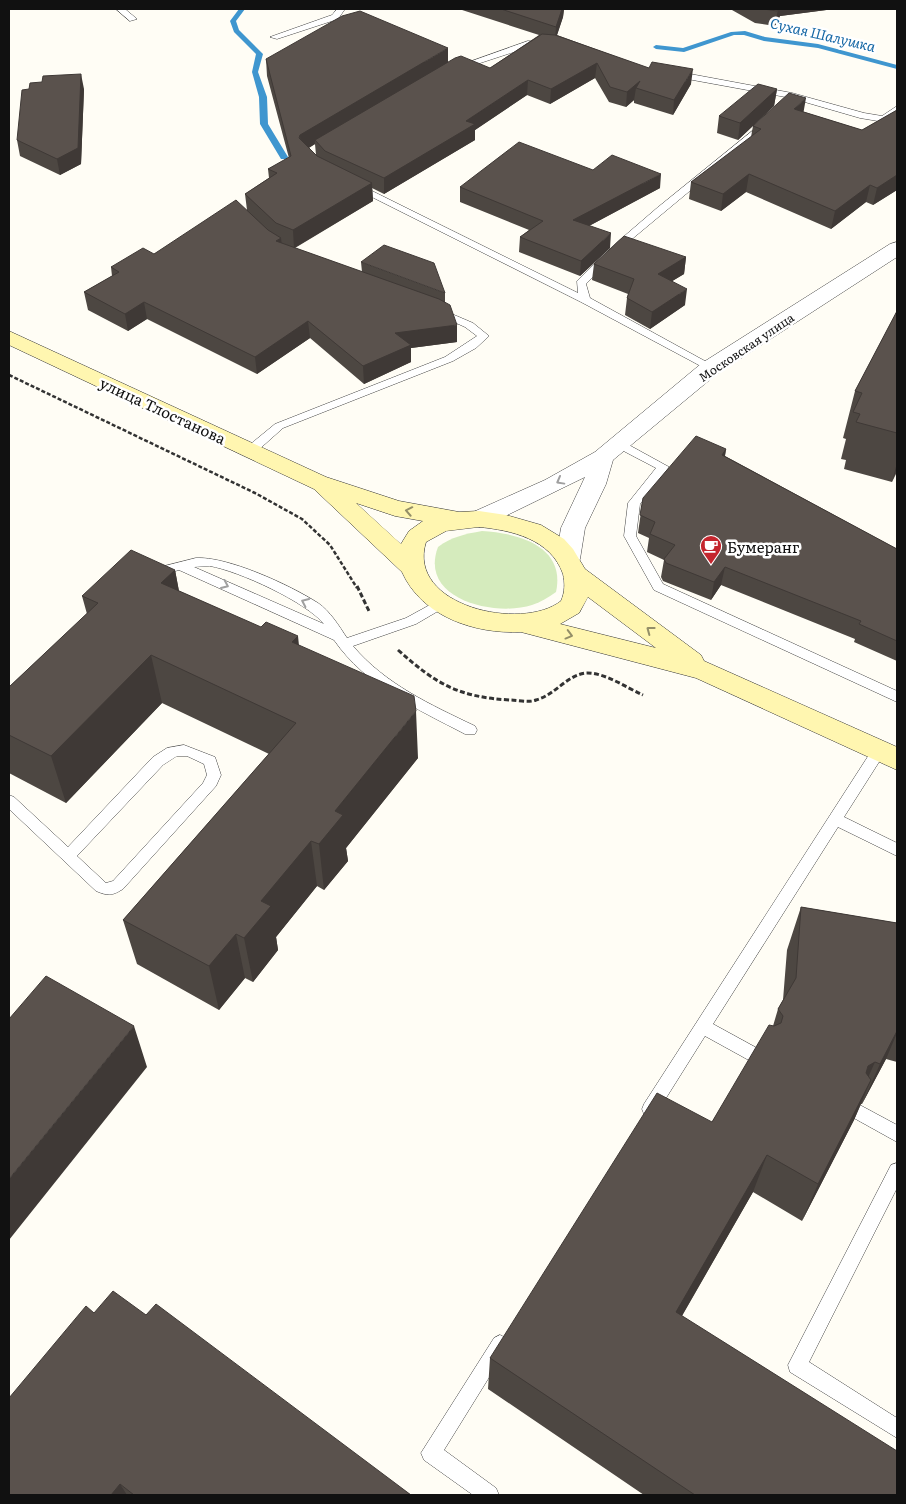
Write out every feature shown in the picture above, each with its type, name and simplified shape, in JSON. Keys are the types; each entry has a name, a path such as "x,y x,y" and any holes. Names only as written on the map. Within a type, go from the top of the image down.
{"main road":[{"name":"улица Тлостанова","path":"9,337 318,482"},
{"path":"318,482 395,508 468,519 501,520 541,534 557,546 572,567 703,670"},
{"path":"318,482 413,568 428,593 441,604 477,619 499,623 522,623 544,619 560,613 572,605 578,591 572,567"},
{"path":"413,568 411,555 414,542 419,534 436,525 468,519"},
{"path":"522,623 703,670 888,755"}],"street":[{"name":"Московская улица","path":"468,519 553,484 610,450 710,368 897,248"},
{"path":"572,567 573,528 610,450"}],"lane":[{"path":"120,9 133,18"},
{"path":"274,37 335,17 341,9"},
{"path":"452,70 532,43 550,45"},
{"path":"665,73 884,120 897,109"},
{"path":"585,300 581,283 618,247 773,116"},
{"path":"346,182 585,300 710,368"},
{"path":"250,450 279,426 449,359 472,346 484,336 469,326 426,306"},
{"path":"610,450 663,468 634,503 630,536 658,587 897,697"},
{"path":"144,576 180,566 209,562 225,566 313,606 325,614 341,640 374,675 396,692 470,730"},
{"path":"180,566 341,640 383,632 411,621 441,604"},
{"path":"9,801 101,887 109,890 118,885 209,786 214,775 210,761 190,750 178,749 168,754 158,761 68,856"},
{"path":"644,1119 834,819 888,755"},
{"path":"834,819 897,850"},
{"path":"702,1027 760,1058"},
{"path":"858,1112 897,1134"},
{"path":"897,1172 797,1365 897,1429"},
{"path":"490,1495 431,1453 511,1328"}],"path":[{"path":"9,375 255,493 302,519 330,545 350,573 363,601 383,632 402,654 425,674 450,688 481,698 535,701 548,695 575,676 587,673 599,675 643,695"}],"green space":[{"path":"482,531 496,532 524,539 546,553 554,563 557,576 556,592 532,605 517,608 499,608 481,606 449,592 439,580 435,565 438,547 458,536"}],"building":[{"path":"501,9 562,9 556,27"},
{"path":"360,11 448,48 300,135 299,138 317,156 372,183 293,230 276,223 245,194 277,173 268,169 291,156 266,59 342,16"},
{"path":"542,34 555,35 649,68 652,62 693,69 674,100 636,88 640,81 627,92 610,87 597,63 551,89 528,80 466,121 475,124 384,178 325,151 315,140 455,58 461,56 490,68"},
{"path":"81,74 78,148 57,159 17,140 22,90 29,89 30,83 42,82 43,76"},
{"path":"758,84 777,89 740,123 719,116"},
{"path":"789,93 806,98 794,109 862,130 897,110 897,175 877,188 870,185 835,211 749,174 723,194 691,182 761,129 753,126"},
{"path":"519,142 593,170 612,155 661,174 573,220 611,233 581,261 520,237 543,221 460,187"},
{"path":"236,200 268,230 281,238 276,241 439,299 450,305 457,325 395,333 411,345 363,366 308,321 255,357 144,302 125,314 84,292 119,272 111,267 143,248 154,254"},
{"path":"624,236 686,257 658,274 687,289 652,312 627,298 634,279 594,264"},
{"path":"384,245 434,263 445,293 361,262"},
{"path":"897,311 897,433 856,422 860,414 853,412 862,393 855,391"},
{"path":"696,436 726,449 722,455 897,549 897,641 859,624 861,621 725,567 714,582 666,563 664,559 675,545 650,534 655,522 640,515 643,498"},
{"path":"131,550 175,570 161,583 261,627 266,622 298,636 292,642 414,696 416,711 335,811 343,815 319,844 311,841 261,901 271,906 244,938 236,934 209,966 123,920 296,723 151,655 51,756 9,735 9,687 98,603 82,596"},
{"path":"801,907 897,923 897,1031 880,1064 875,1062 868,1066 866,1073 871,1080 818,1184 767,1155 676,1312 897,1451 897,1495 695,1495 490,1358 657,1093 712,1122 769,1025 774,1026 781,1023 783,1016 778,1009 796,978"},
{"path":"46,976 134,1026 9,1179 9,1019"},
{"path":"113,1291 146,1315 156,1304 411,1495 134,1495 120,1484 111,1495 9,1495 9,1398 86,1306 94,1313"}],"waterway":[{"name":"Сухая Шалушка","path":"242,9 233,21 236,31 260,54 255,72 263,97 264,124 284,157"},
{"name":"Сухая Шалушка","path":"656,47 684,50 733,33 745,33 764,39 818,46 897,67"}],"place":[{"name":"Бумеранг","path":"711,565"}]}
